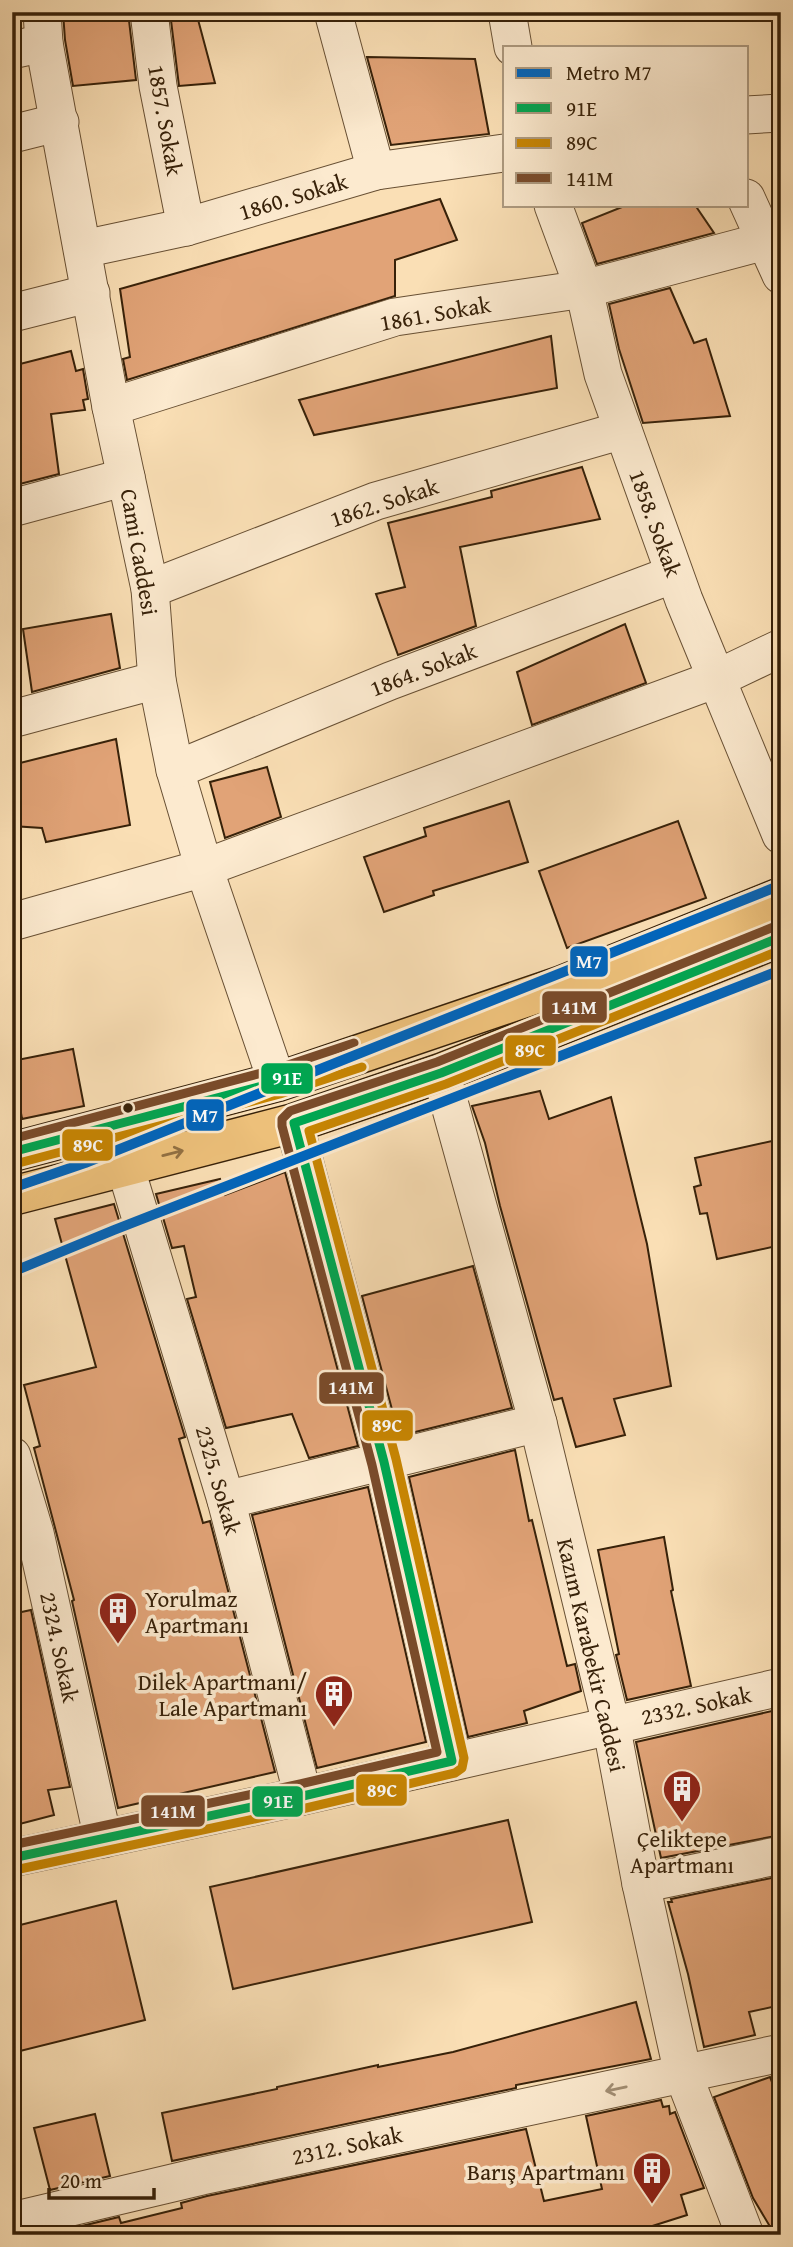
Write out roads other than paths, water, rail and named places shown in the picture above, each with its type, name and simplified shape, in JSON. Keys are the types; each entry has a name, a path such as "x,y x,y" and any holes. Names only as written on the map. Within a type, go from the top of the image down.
{"main road":[{"path":"12,1153 276,1082 561,986 781,897"},
{"path":"12,1196 294,1123 441,1073 781,937"}],"street":[{"name":"1857. Sokak","path":"149,12 158,86 187,228"},
{"path":"332,12 376,171"},
{"path":"507,12 513,46"},
{"name":"Cami Caddesi","path":"33,35 60,122 111,407 150,589 157,680 174,770 276,1082"},
{"path":"748,115 781,113"},
{"path":"12,134 60,122"},
{"name":"1860. Sokak","path":"83,249 187,228 376,171 503,153"},
{"path":"748,203 781,275"},
{"name":"1858. Sokak","path":"552,206 584,289 603,374 674,574 781,835"},
{"name":"1861. Sokak","path":"111,407 395,317 584,289 765,242"},
{"path":"12,313 91,293"},
{"name":"1862. Sokak","path":"150,589 376,501 623,430"},
{"path":"12,508 126,477"},
{"name":"1864. Sokak","path":"174,770 390,681 674,574"},
{"path":"12,922 204,868 716,679 781,648"},
{"path":"12,719 157,680"},
{"name":"Kazım Karabekir Caddesi","path":"441,1073 538,1423 611,1724 641,1884 683,2074 741,2234"},
{"path":"294,1123 384,1462 452,1761"},
{"name":"2325. Sokak","path":"125,1166 226,1500 303,1796"},
{"path":"226,1500 538,1423"},
{"name":"2324. Sokak","path":"12,1456 34,1532 103,1839"},
{"name":"2332. Sokak","path":"12,1858 303,1796 781,1687"},
{"path":"641,1884 781,1856"},
{"name":"2312. Sokak","path":"12,2221 202,2176 781,2053"}],"metro line":[{"name":"M7","path":"12,1188 85,1163 781,885"},
{"name":"M7","path":"12,1272 781,970"}],"place":[{"name":"Yorulmaz Apartmanı","path":"118,1645"},
{"name":"Dilek Apartmanı/ Lale Apartmanı","path":"334,1728"},
{"name":"Çeliktepe Apartmanı","path":"682,1823"},
{"name":"Barış Apartmanı","path":"652,2205"}]}
